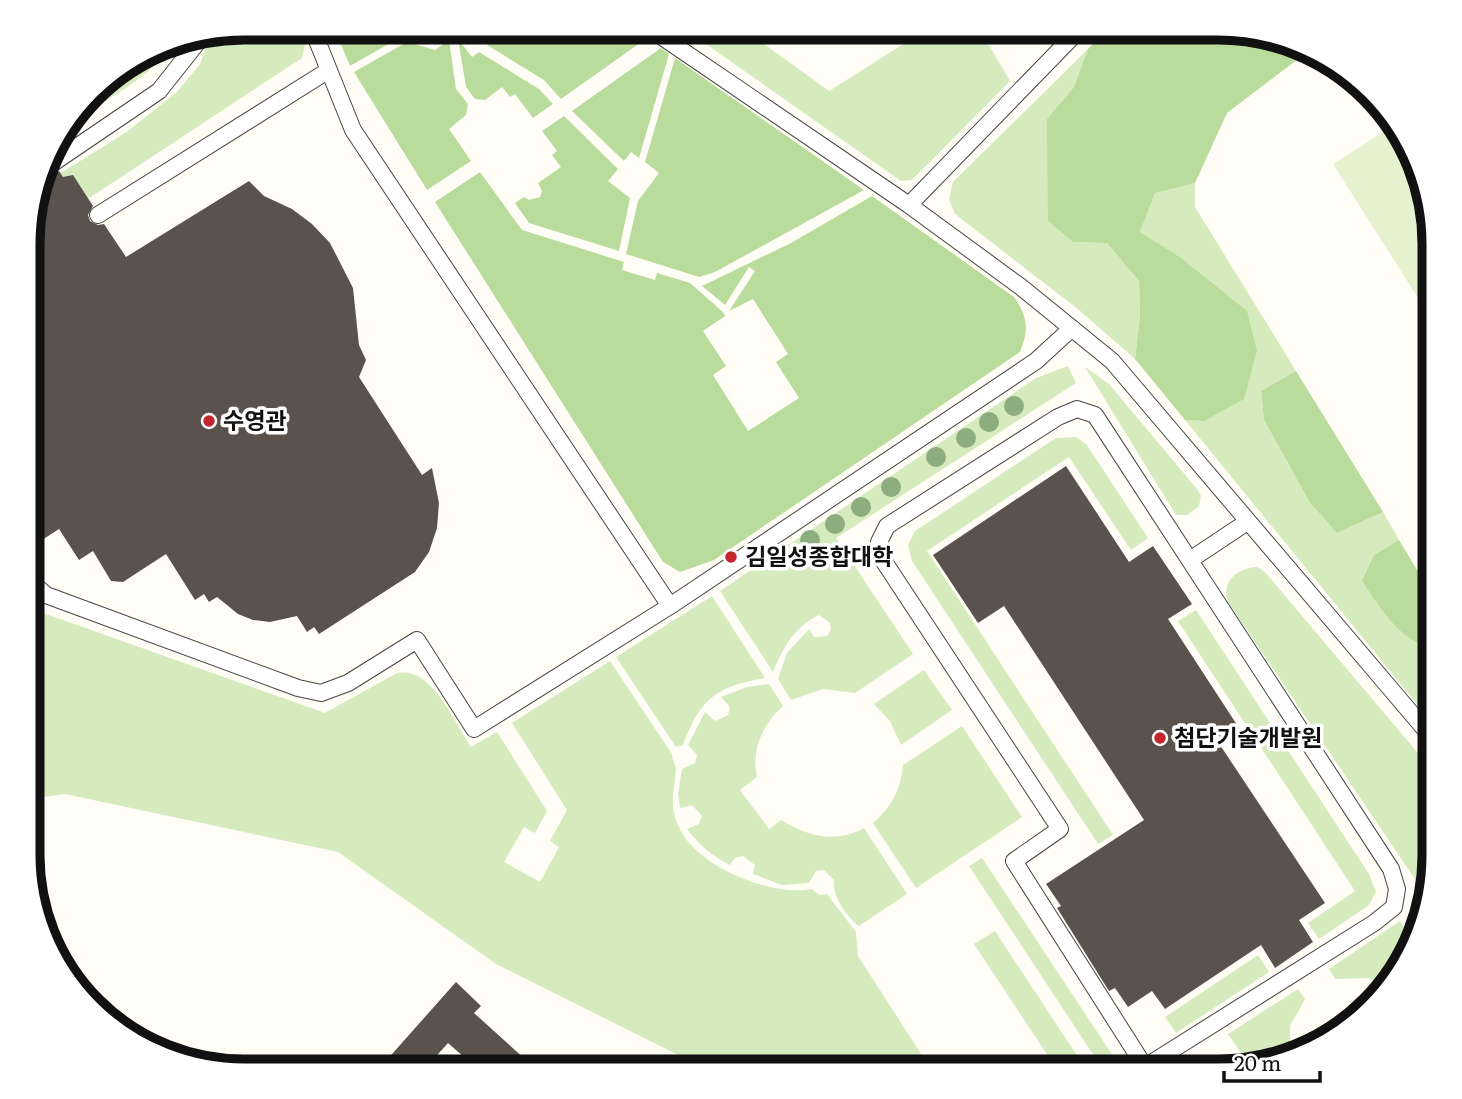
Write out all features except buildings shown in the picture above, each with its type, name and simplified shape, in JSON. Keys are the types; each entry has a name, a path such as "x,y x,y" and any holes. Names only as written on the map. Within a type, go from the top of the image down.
{"lane":[{"path":"317,40 353,130 670,606"},
{"path":"667,40 909,205 1112,361 1421,725"},
{"path":"909,205 1069,41"},
{"path":"60,158 159,91 194,47"},
{"path":"98,215 254,114 329,70"},
{"path":"41,590 46,595 298,688 321,693 348,683 417,640 474,729 670,606 1036,361 1072,328"},
{"path":"1139,1059 1014,861 1060,829 883,560 879,542 887,526 1058,417 1077,409 1095,415 1391,869 1397,889 1394,907 1374,923 1159,1059"},
{"path":"1190,560 1247,522"}],"green space":[{"path":"244,40 304,40 305,44 302,58 41,230 51,179 128,131 177,92 200,64 207,43"},
{"path":"339,40 395,40 350,66"},
{"path":"449,40 456,89 468,104 466,115 449,129 471,161 427,190 354,72 407,42 435,50"},
{"path":"458,40 472,57 479,52 539,89 553,104 533,118 515,94 510,97 502,87 485,100 475,99 466,87"},
{"path":"493,40 644,40 561,99 544,80 487,45"},
{"path":"701,40 759,41 829,91 909,41 986,41 1010,81 912,180 901,181"},
{"path":"1095,41 1231,41 1271,47 1300,58 1227,113 1195,183 1155,193 1140,232 1181,258 1247,311 1257,351 1244,399 1204,421 1185,420 1135,359 1140,316 1139,281 1107,243 1073,242 1048,221 1047,119 1074,87 1088,49"},
{"path":"661,48 669,54 639,158 631,152 624,161 572,111"},
{"path":"1088,49 1074,87 1047,119 1073,242 1107,243 1139,281 1140,316 1135,359 1079,310 955,214 949,199 953,182"},
{"path":"675,58 864,190 715,272 699,277 626,254 638,201 659,173 645,162"},
{"path":"160,59 141,77 92,109 131,75"},
{"path":"564,116 618,169 608,181 630,198 619,251 529,223 515,203 524,197 529,200 540,197 542,191 538,183 561,167 552,155 557,151 542,131"},
{"path":"1386,130 1394,142 1411,178 1418,204 1422,244 1422,304 1333,164"},
{"path":"480,172 522,230 624,262 622,270 655,280 657,273 690,283 723,312 725,316 703,331 726,366 713,375 748,431 799,398 776,362 788,354 753,299 729,311 755,271 749,267 725,305 702,286 791,243 872,196 1014,297 1026,324 1023,344 1020,352 714,560 680,572 663,562 435,202"},
{"path":"1195,183 1195,207 1296,371 1261,391 1264,420 1310,503 1337,533 1383,512 1399,540 1374,555 1421,646 1421,709 1185,420 1204,421 1140,232 1155,193"},
{"path":"1068,366 1076,383 836,538 913,654 855,693 823,689 791,700 778,679 787,653 809,629 814,637 827,636 831,630 830,623 819,615 796,632 773,672 720,591 1036,378"},
{"path":"1085,367 1109,384 1197,489 1201,496 1199,506 1187,515 1176,515"},
{"path":"1296,371 1383,512 1337,533 1310,503 1264,420 1261,391"},
{"path":"1076,437 1087,445 1148,538 1131,550 1069,457 927,551 1113,835 1098,844 912,561 908,545 915,531 1056,438"},
{"path":"1399,540 1421,577 1421,645 1401,632 1362,581 1374,555"},
{"path":"1257,567 1265,572 1421,757 1419,885 1228,602 1227,588 1232,577"},
{"path":"712,596 765,678 734,685 712,697 696,716 683,745 676,747 616,657"},
{"path":"1196,610 1369,874 1376,892 1369,905 1319,939 1308,923 1355,891 1178,621"},
{"path":"41,611 325,713 397,673 410,673 421,678 441,698 471,747 497,732 547,811 535,833 524,827 504,862 540,882 559,847 550,841 567,810 512,723 610,661 672,754 676,769 674,815 690,844 721,868 758,884 778,889 812,889 819,895 827,894 856,932 858,956 924,1059 685,1058 496,964 338,852 65,794 41,797"},
{"path":"924,670 952,710 901,745 890,721 874,704"},
{"path":"769,684 783,706 760,738 756,757 757,777 740,790 769,829 781,820 821,836 842,836 864,828 907,894 859,926 841,905 835,893 834,880 824,870 816,871 809,883 782,885 753,874 755,865 743,856 735,858 730,865 723,862 706,850 687,829 699,824 702,816 692,805 680,808 678,793 682,769 695,763 697,755 688,745 705,712 715,721 728,715 730,707 721,697 747,687"},
{"path":"962,726 1022,817 916,888 873,823 894,797 903,765"},
{"path":"982,858 1115,1059 1096,1059 969,866"},
{"path":"1400,921 1407,931 1377,982 1368,978 1335,979 1329,969"},
{"path":"995,931 1079,1059 1050,1059 974,944"},
{"path":"1258,955 1269,972 1176,1033 1165,1017"},
{"path":"1298,989 1305,999 1290,1026 1290,1046 1243,1057 1228,1034"}],"place":[{"name":"수영관","path":"209,421"},
{"name":"김일성종합대학","path":"731,557"},
{"name":"첨단기술개발원","path":"1160,738"}]}
